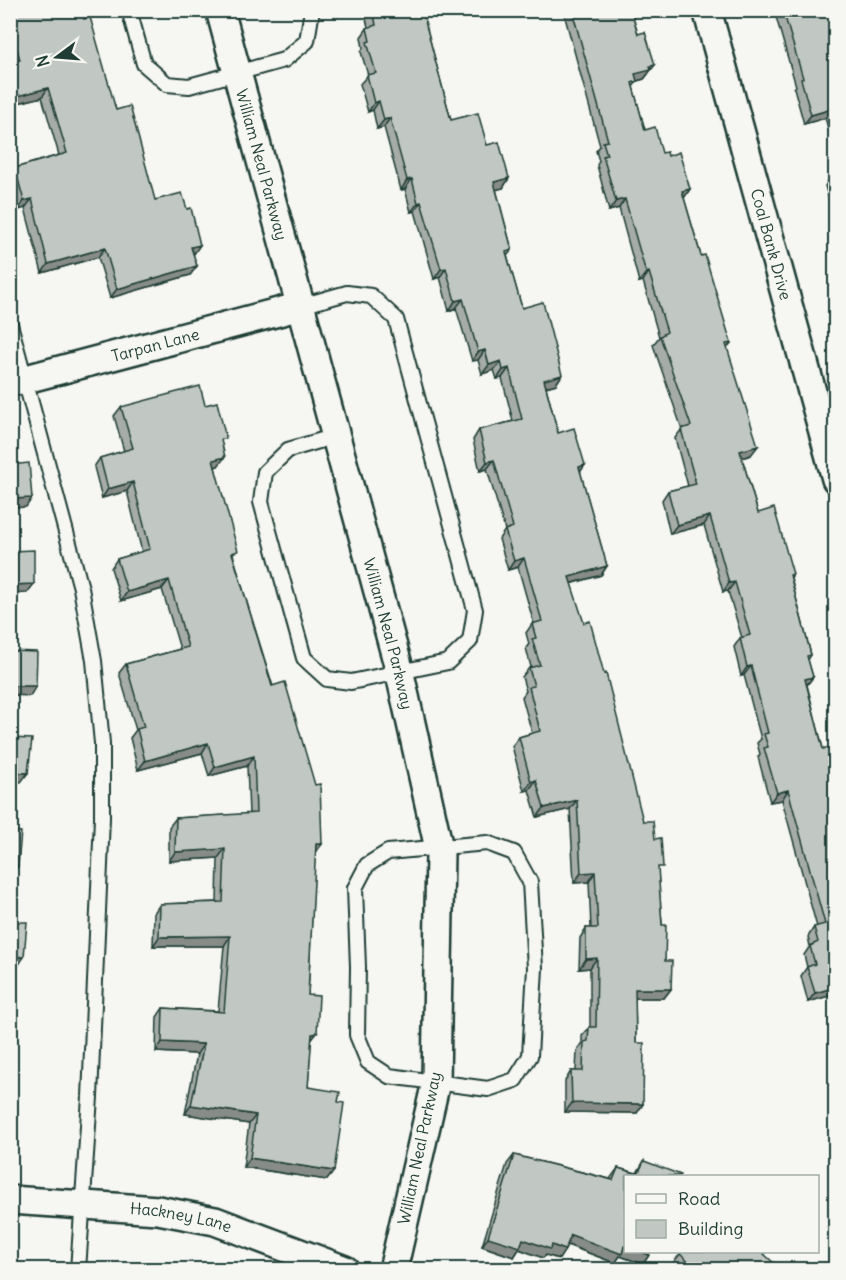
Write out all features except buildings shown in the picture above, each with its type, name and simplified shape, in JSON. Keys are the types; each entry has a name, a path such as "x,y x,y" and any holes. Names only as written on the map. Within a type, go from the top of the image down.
{"street":[{"name":"William Neal Parkway","path":"219,10 400,672 438,847 436,1082 393,1269"},
{"name":"Coal Bank Drive","path":"707,10 836,479"},
{"name":"Tarpan Lane","path":"18,381 301,306"},
{"name":"Hackney Lane","path":"10,1200 158,1210 215,1221 345,1269"}],"lane":[{"path":"129,10 144,64 167,84 189,86 284,60 307,41 312,10"},
{"path":"301,306 347,293 371,296 396,319 475,610 470,640 448,662 351,682 327,679 304,658 261,502 265,472 288,450 336,436"},
{"path":"10,324 18,381 81,588 93,661 102,743 102,818 78,1269"},
{"path":"487,843 514,853 530,882 535,968 530,1056 515,1080 488,1089 436,1082 389,1076 368,1062 357,1035 358,966 355,888 367,865 388,852 487,843"}]}
